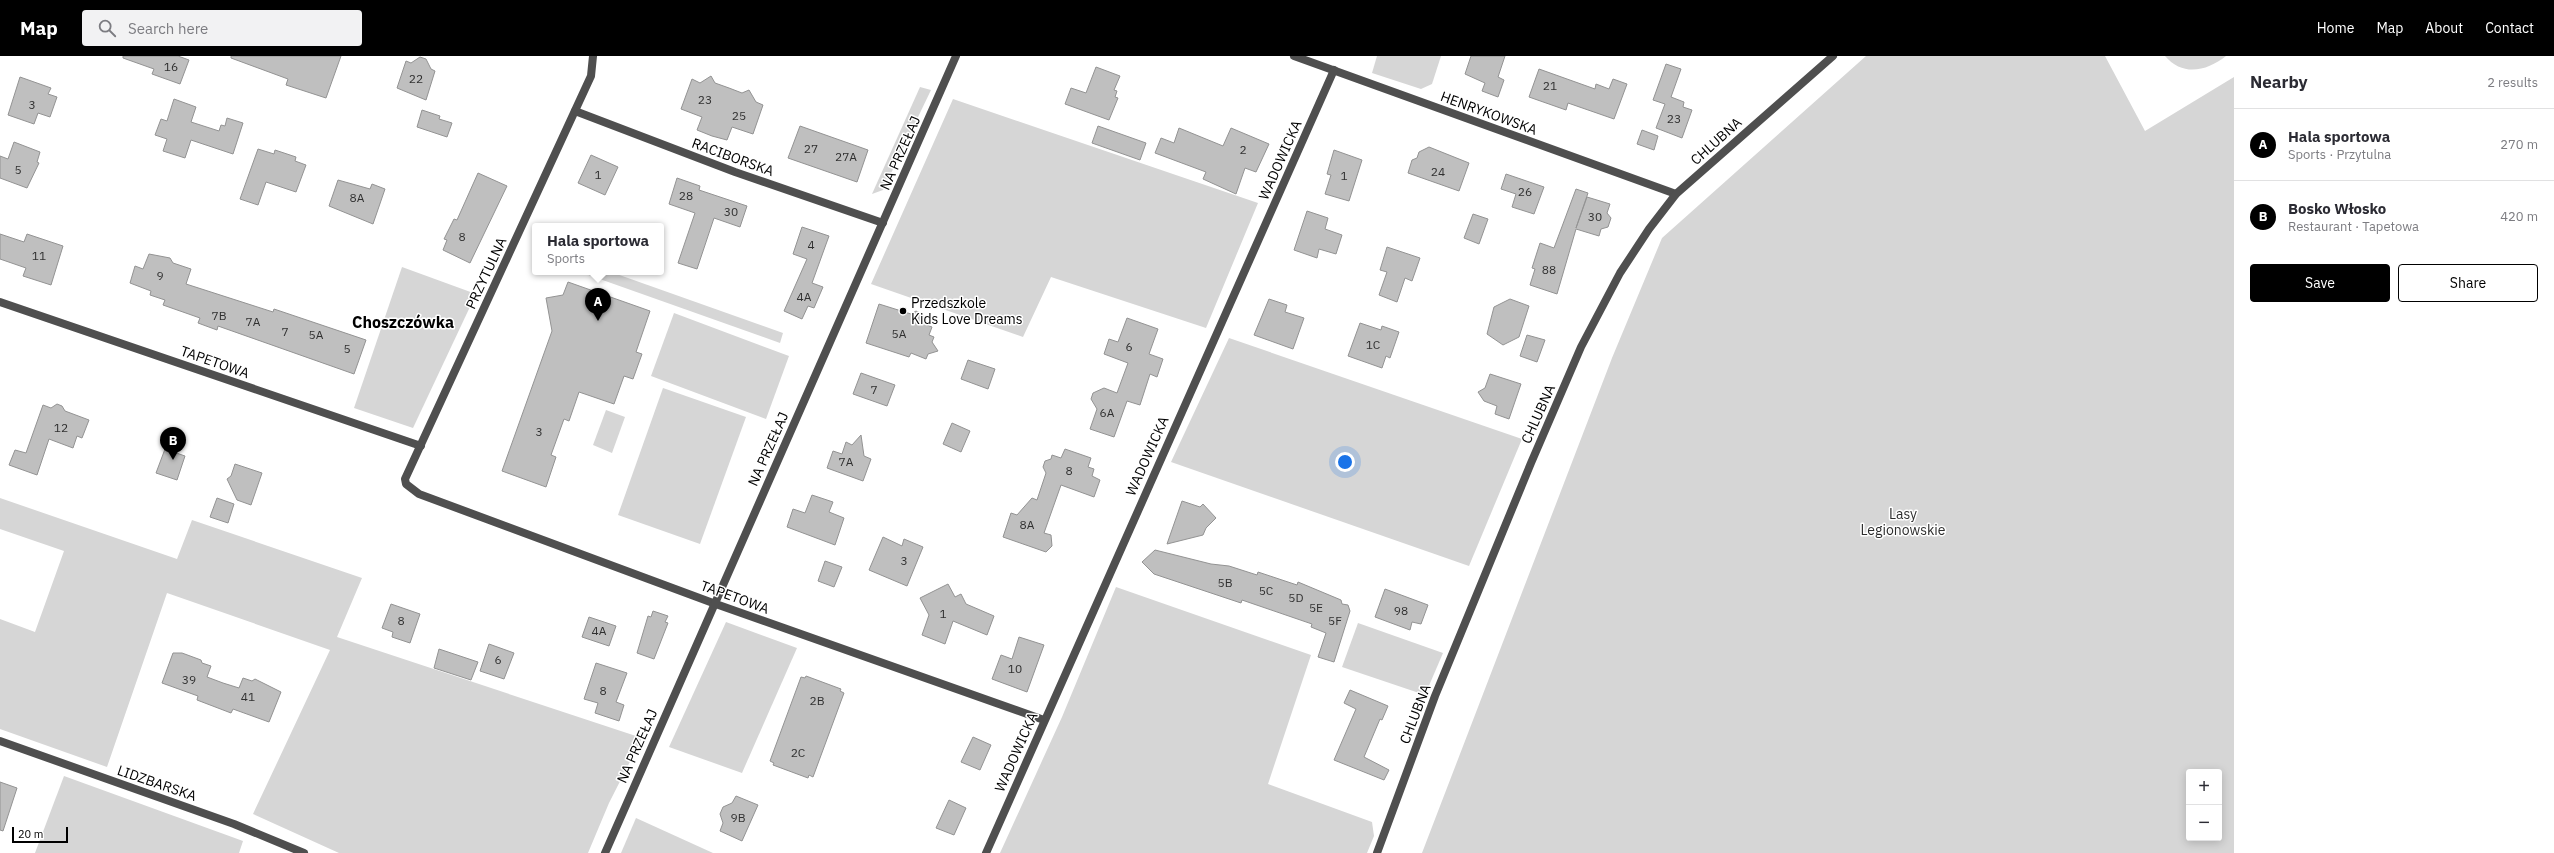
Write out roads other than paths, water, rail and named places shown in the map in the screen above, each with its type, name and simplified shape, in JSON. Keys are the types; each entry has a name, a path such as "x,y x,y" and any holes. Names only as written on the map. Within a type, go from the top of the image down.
{"street":[{"name":"PRZYTULNA","path":"419,494 410,489 405,478 591,76 593,56"},
{"name":"NA PRZEŁAJ","path":"605,853 713,604 956,56"},
{"name":"HENRYKOWSKA","path":"1294,56 1676,194"},
{"name":"CHLUBNA","path":"1377,853 1435,696 1581,347 1620,273 1649,229 1676,194 1833,56"},
{"name":"WADOWICKA","path":"986,853 1334,70"},
{"name":"RACIBORSKA","path":"575,111 735,172 883,222"},
{"name":"TAPETOWA","path":"0,302 421,446"},
{"name":"TAPETOWA","path":"419,494 713,604 1044,720"},
{"name":"LIDZBARSKA","path":"0,741 234,824 304,853"}],"place":[{"name":"Przedszkole Kids Love Dreams","path":"903,311"},
{"name":"Hala sportowa","path":"598,321"},
{"name":"Bosko Włosko","path":"173,460"}],"district":[{"name":"Choszczówka","path":"403,322"}],"park label":[{"name":"Lasy Legionowskie","path":"1903,522"}]}
